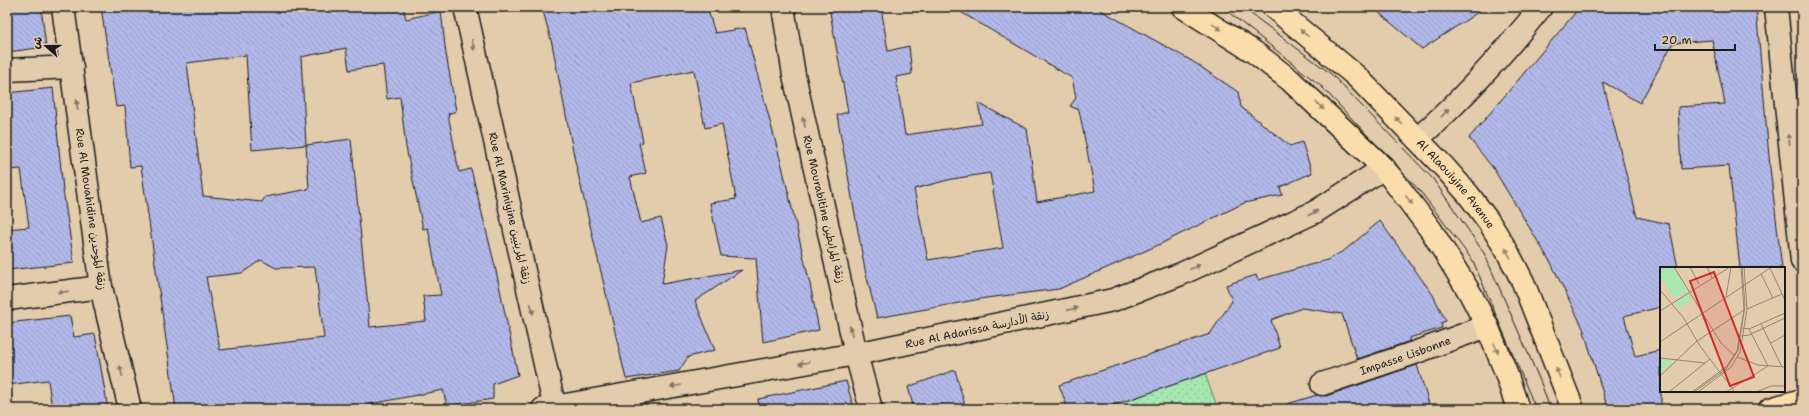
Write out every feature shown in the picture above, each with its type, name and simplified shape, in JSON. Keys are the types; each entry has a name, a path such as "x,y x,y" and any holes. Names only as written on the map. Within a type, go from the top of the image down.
{"main road":[{"path":"1184,7 1254,52 1290,80 1384,168 1431,230 1470,293 1487,326 1505,370 1518,409"},
{"name":"Al Alaouiyine Avenue","path":"1273,7 1356,76 1468,194 1489,222 1507,251 1522,282 1572,409"},
{"path":"1770,409 1802,400"}],"street":[{"name":"Rue Al Mouahidine زنقة الموحدين","path":"63,7 101,287 130,409"},
{"name":"Rue Al Mariniyine زنقة المرينيين","path":"465,7 551,408"},
{"name":"Rue Mourabitine زنقة المرابطين","path":"783,7 794,75 856,354 871,409"},
{"path":"1417,139 1433,126 1504,53 1541,7"},
{"path":"1776,7 1802,261"},
{"path":"7,70 72,67"},
{"name":"Rue Al Adarissa زنقة الأدارسة","path":"551,408 856,354 1113,300 1181,274 1315,212 1384,168"},
{"path":"7,299 101,287"},
{"name":"Impasse Lisbonne","path":"1322,384 1414,353 1487,326"}],"green space":[{"path":"1205,374 1218,409 1102,409"}],"building":[{"path":"7,7 41,7 46,47 7,52"},
{"path":"101,7 403,7 406,19 441,11 446,54 456,111 448,114 459,172 471,169 495,266 518,375 493,384 493,399 447,406 443,390 345,409 176,409 141,166 130,167 125,106 116,107","holes":["346,48 349,70 383,65 387,99 400,97 406,147 423,229 428,228 441,295 423,296 426,321 370,327 351,139 306,145 301,57","246,55 252,150 306,145 309,189 265,197 262,202 203,196 187,63","261,260 276,268 315,267 324,338 220,350 206,277 242,273"]},
{"path":"542,7 707,7 715,33 745,28 782,166 810,284 819,330 763,342 756,258 721,256 710,203 736,199 722,124 705,128 694,70 631,83 643,142 639,143 646,173 630,177 641,223 661,218 668,245 662,284 742,270 695,301 715,350 688,357 679,371 626,379 575,161 552,44"},
{"path":"829,7 881,7 888,51 909,46 912,74 896,77 905,135 982,124 978,103 1027,129 1037,202 1095,191 1079,110 1070,106 1076,98 1072,78 952,7 1095,7 1192,61 1238,92 1241,107 1290,146 1302,142 1312,173 1280,187 1282,195 1244,203 1154,247 1059,289 986,298 877,318 865,270 837,115 848,112","holes":["990,173 1003,248 928,260 914,189 952,179"]},
{"path":"1372,7 1486,7 1422,49"},
{"path":"1580,7 1756,7 1770,168 1782,267 1740,267 1729,166 1681,169 1678,107 1725,104 1712,40 1674,43 1674,41 1640,103 1603,82 1637,217 1669,224 1678,267 1660,267 1660,307 1624,316 1635,356 1660,350 1661,409 1614,409 1606,403 1583,328 1551,263 1493,168 1469,138"},
{"path":"53,88 63,190 74,263 7,270 7,229 29,227 21,169 7,170 7,93"},
{"path":"1380,221 1433,295 1446,321 1441,323 1442,328 1409,338 1410,341 1357,359 1342,314 1302,308 1271,320 1280,348 1102,409 1068,409 1059,385 1210,334 1232,301 1226,285 1256,275 1258,280 1327,260 1345,250"},
{"path":"70,316 74,337 95,334 108,409 52,409 48,380 7,385 7,323"},
{"path":"1417,365 1429,404 1412,409 1288,409 1287,404 1317,395 1326,396"},
{"path":"955,370 966,409 914,409 908,387"},
{"path":"846,381 854,409 759,409 758,399"}],"tram line":[{"path":"1222,7 1321,86 1420,191 1473,261 1536,409"},
{"path":"1242,7 1330,73 1433,179 1484,253 1541,383 1550,409"}]}
